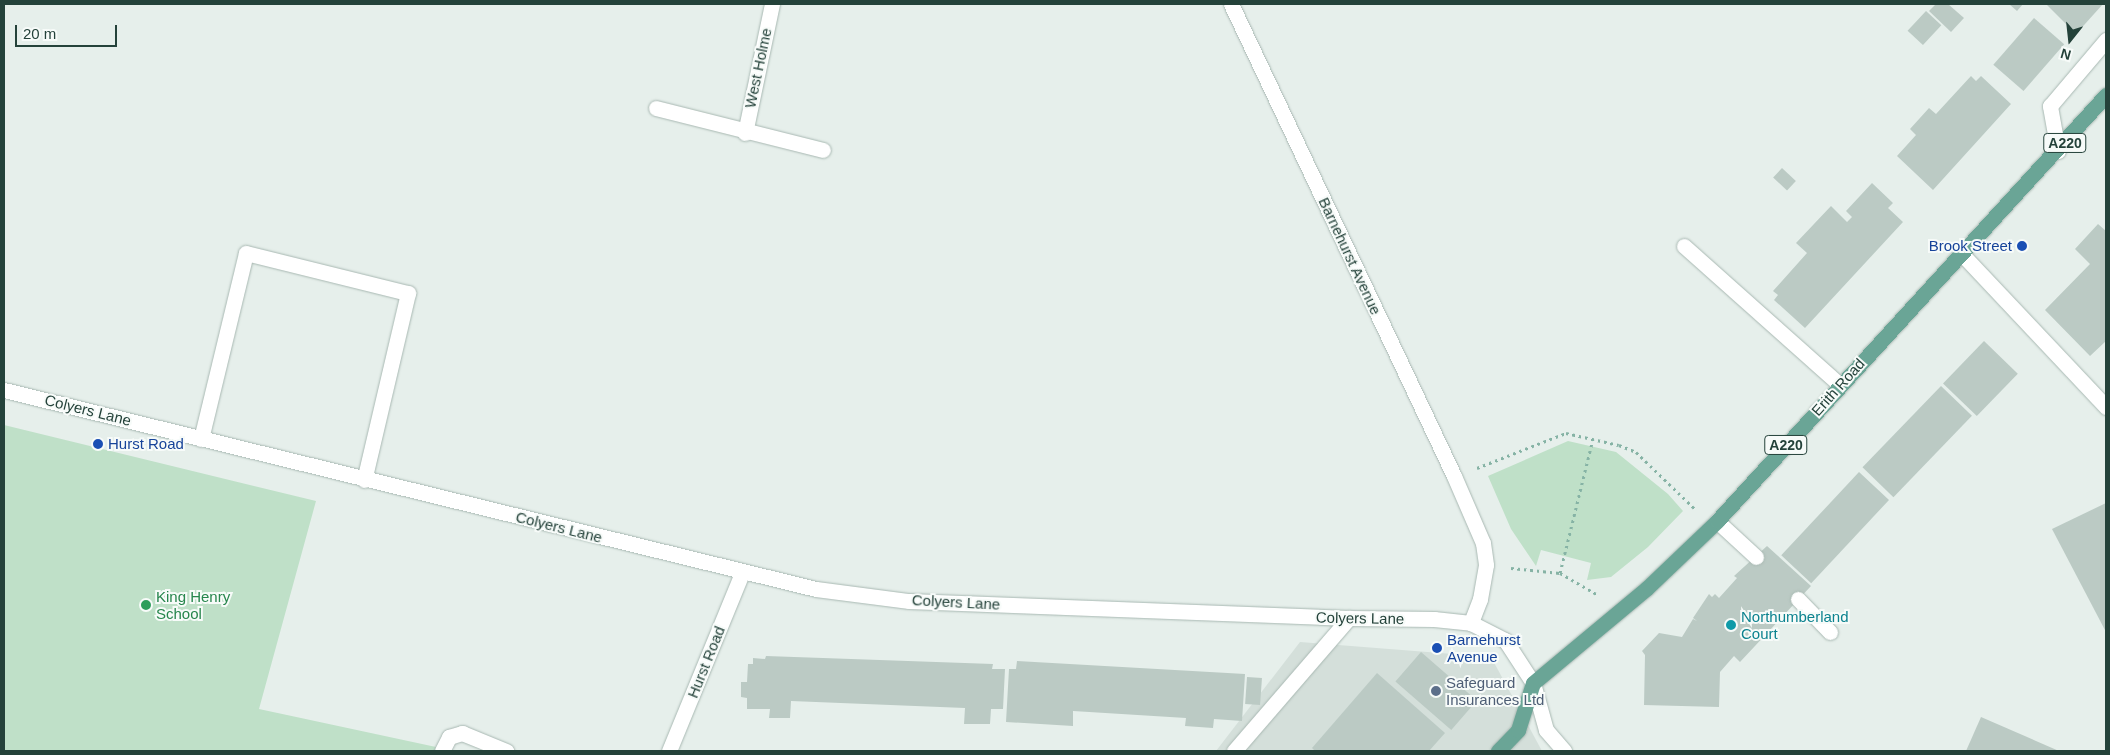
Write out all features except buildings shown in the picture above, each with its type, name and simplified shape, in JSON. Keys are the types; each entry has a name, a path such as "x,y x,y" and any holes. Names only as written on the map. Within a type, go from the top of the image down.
{"main road":[{"name":"Erith Road","path":"1533,683 1616,613 1715,524 1961,253 2058,152 2106,95"},
{"path":"1498,751 1518,730 1533,683"}],"street":[{"name":"West Holme","path":"745,132 772,4"},
{"name":"Barnehurst Avenue","path":"1231,4 1454,476 1483,543 1486,565 1480,599 1471,623"},
{"path":"2058,152 2050,106 2106,40"},
{"path":"656,108 822,150"},
{"path":"1684,246 1840,385"},
{"path":"201,439 246,253 408,293 364,480"},
{"path":"1961,253 2106,407"},
{"name":"Colyers Lane","path":"4,390 742,573 816,589 909,601 1349,618 1434,619 1471,623 1505,640 1533,683"},
{"path":"1715,524 1756,557"},
{"name":"Hurst Road","path":"669,751 742,573"},
{"path":"1798,599 1830,632"},
{"path":"1234,751 1349,618"},
{"path":"1533,683 1546,730 1564,751"},
{"path":"442,751 449,737 462,733 506,751"}],"path":[{"path":"1482,466 1566,433 1593,439 1636,452 1715,524"},
{"path":"1560,573 1593,439"},
{"path":"1486,565 1560,573 1601,596 1616,613"}],"shaded area":[{"path":"1300,642 1491,657 1542,751 1216,751"}],"green space":[{"name":"King Henry School","path":"4,425 316,501 259,709 436,747 435,751 4,751"},
{"path":"1568,441 1616,452 1668,494 1683,511 1648,547 1611,577 1587,580 1591,563 1541,550 1536,566 1511,529 1488,476"}],"place":[{"name":"Brook Street","path":"2022,246"},
{"name":"Hurst Road","path":"98,444"},
{"name":"King Henry School","path":"146,605"},
{"name":"Northumberland Court","path":"1731,625"},
{"name":"Barnehurst Avenue","path":"1437,648"},
{"name":"Safeguard Insurances Ltd","path":"1436,691"}]}
